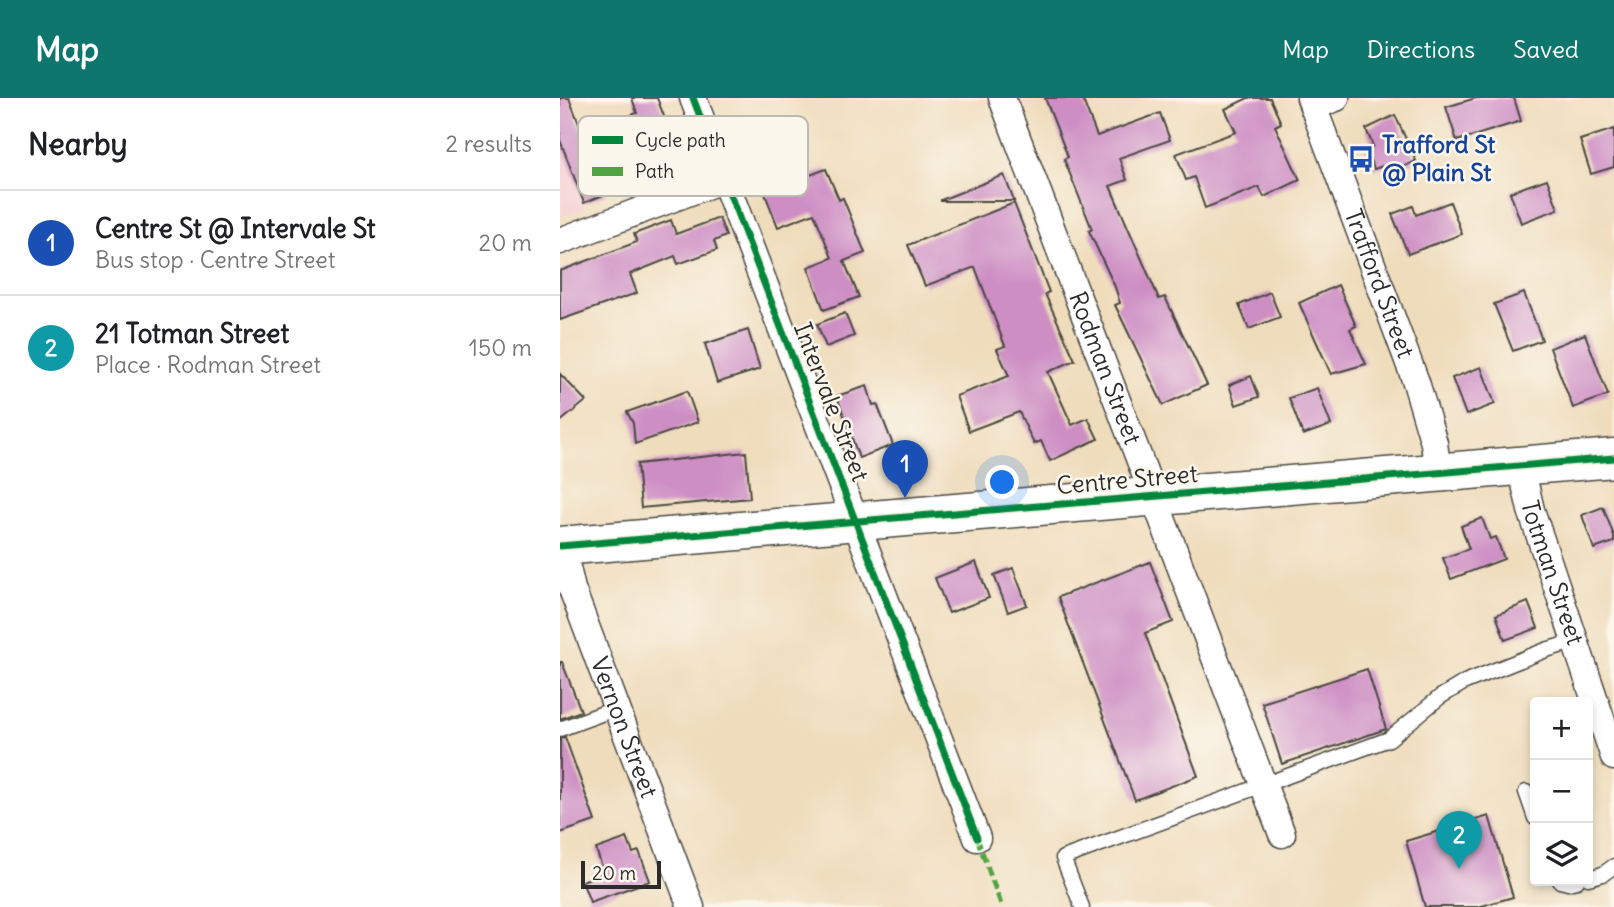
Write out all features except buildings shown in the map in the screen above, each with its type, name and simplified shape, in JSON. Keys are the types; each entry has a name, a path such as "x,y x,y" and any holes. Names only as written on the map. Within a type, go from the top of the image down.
{"main road":[{"name":"Centre Street","path":"561,546 1614,458"}],"street":[{"name":"Intervale Street","path":"693,98 700,116"},
{"name":"Rodman Street","path":"1002,98 1282,834"},
{"name":"Trafford Street","path":"1320,101 1416,382 1434,443 1438,473"},
{"path":"560,241 679,196"},
{"name":"Intervale Street","path":"731,196 977,838"},
{"name":"Totman Street","path":"1521,467 1531,510 1614,757"},
{"name":"Vernon Street","path":"561,546 572,589 691,907"}],"lane":[{"path":"1082,907 1063,858 1389,739 1440,697 1465,682 1576,641"},
{"path":"560,729 617,708"},
{"path":"1526,792 1530,804"},
{"path":"1593,877 1603,874 1614,866"}],"shaded area":[{"path":"560,142 578,196 580,196 585,208 560,217"}],"marked path":[{"path":"977,838 1002,907"}],"cycle path":[{"path":"693,98 700,116"},
{"path":"731,196 977,838"},
{"path":"560,546 1614,458"}],"place":[{"name":"Trafford St @ Plain St","path":"1361,159"},
{"name":"Centre St @ Intervale St","path":"905,498"},
{"name":"21 Totman Street","path":"1459,869"}]}
